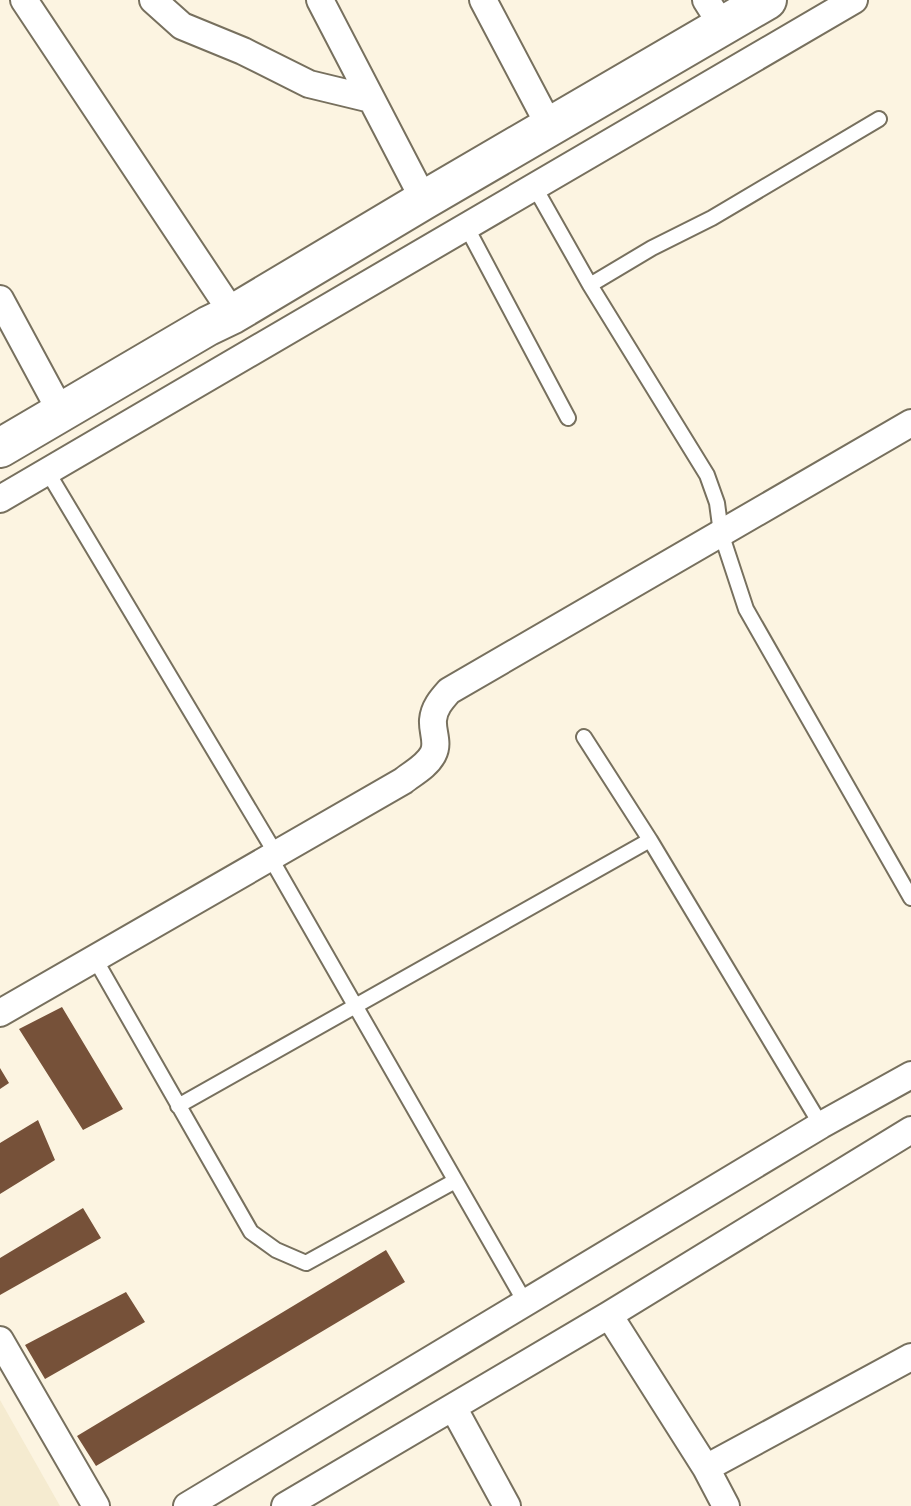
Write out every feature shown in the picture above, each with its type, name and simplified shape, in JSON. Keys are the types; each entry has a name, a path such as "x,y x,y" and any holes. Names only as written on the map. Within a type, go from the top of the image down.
{"street":[{"path":"23,0 233,314"},
{"path":"153,0 182,26 243,51 309,84 371,99"},
{"path":"320,0 424,200"},
{"path":"484,0 550,127"},
{"path":"0,448 550,127 714,13 767,0"},
{"path":"0,499 854,0"},
{"path":"0,299 61,412"},
{"path":"0,1013 402,781 427,762 434,752 436,740 433,720 438,703 449,691 911,423"},
{"path":"187,1506 821,1125 911,1075"},
{"path":"289,1505 609,1315 911,1129"},
{"path":"609,1315 706,1468 726,1506"},
{"path":"0,1340 96,1506"},
{"path":"706,1468 911,1356"},
{"path":"453,1407 507,1506"}],"lane":[{"path":"590,285 652,248 712,218 879,119"},
{"path":"534,186 590,285 707,475 717,503 734,577 746,609 911,898"},
{"path":"466,226 568,418"},
{"path":"47,471 273,856 355,1006 525,1303"},
{"path":"584,737 650,841 821,1125"},
{"path":"178,1106 650,841"},
{"path":"95,959 251,1233 276,1250 306,1263 455,1181"}],"shaded area":[{"path":"0,1400 60,1506 0,1506"}],"building":[{"path":"62,1007 123,1109 83,1130 19,1029"},
{"path":"0,1068 9,1083 0,1089"},
{"path":"38,1120 55,1160 0,1194 0,1143"},
{"path":"83,1208 101,1238 0,1295 0,1258"},
{"path":"386,1250 405,1282 96,1466 77,1436"},
{"path":"126,1292 145,1322 45,1379 25,1345"}]}
